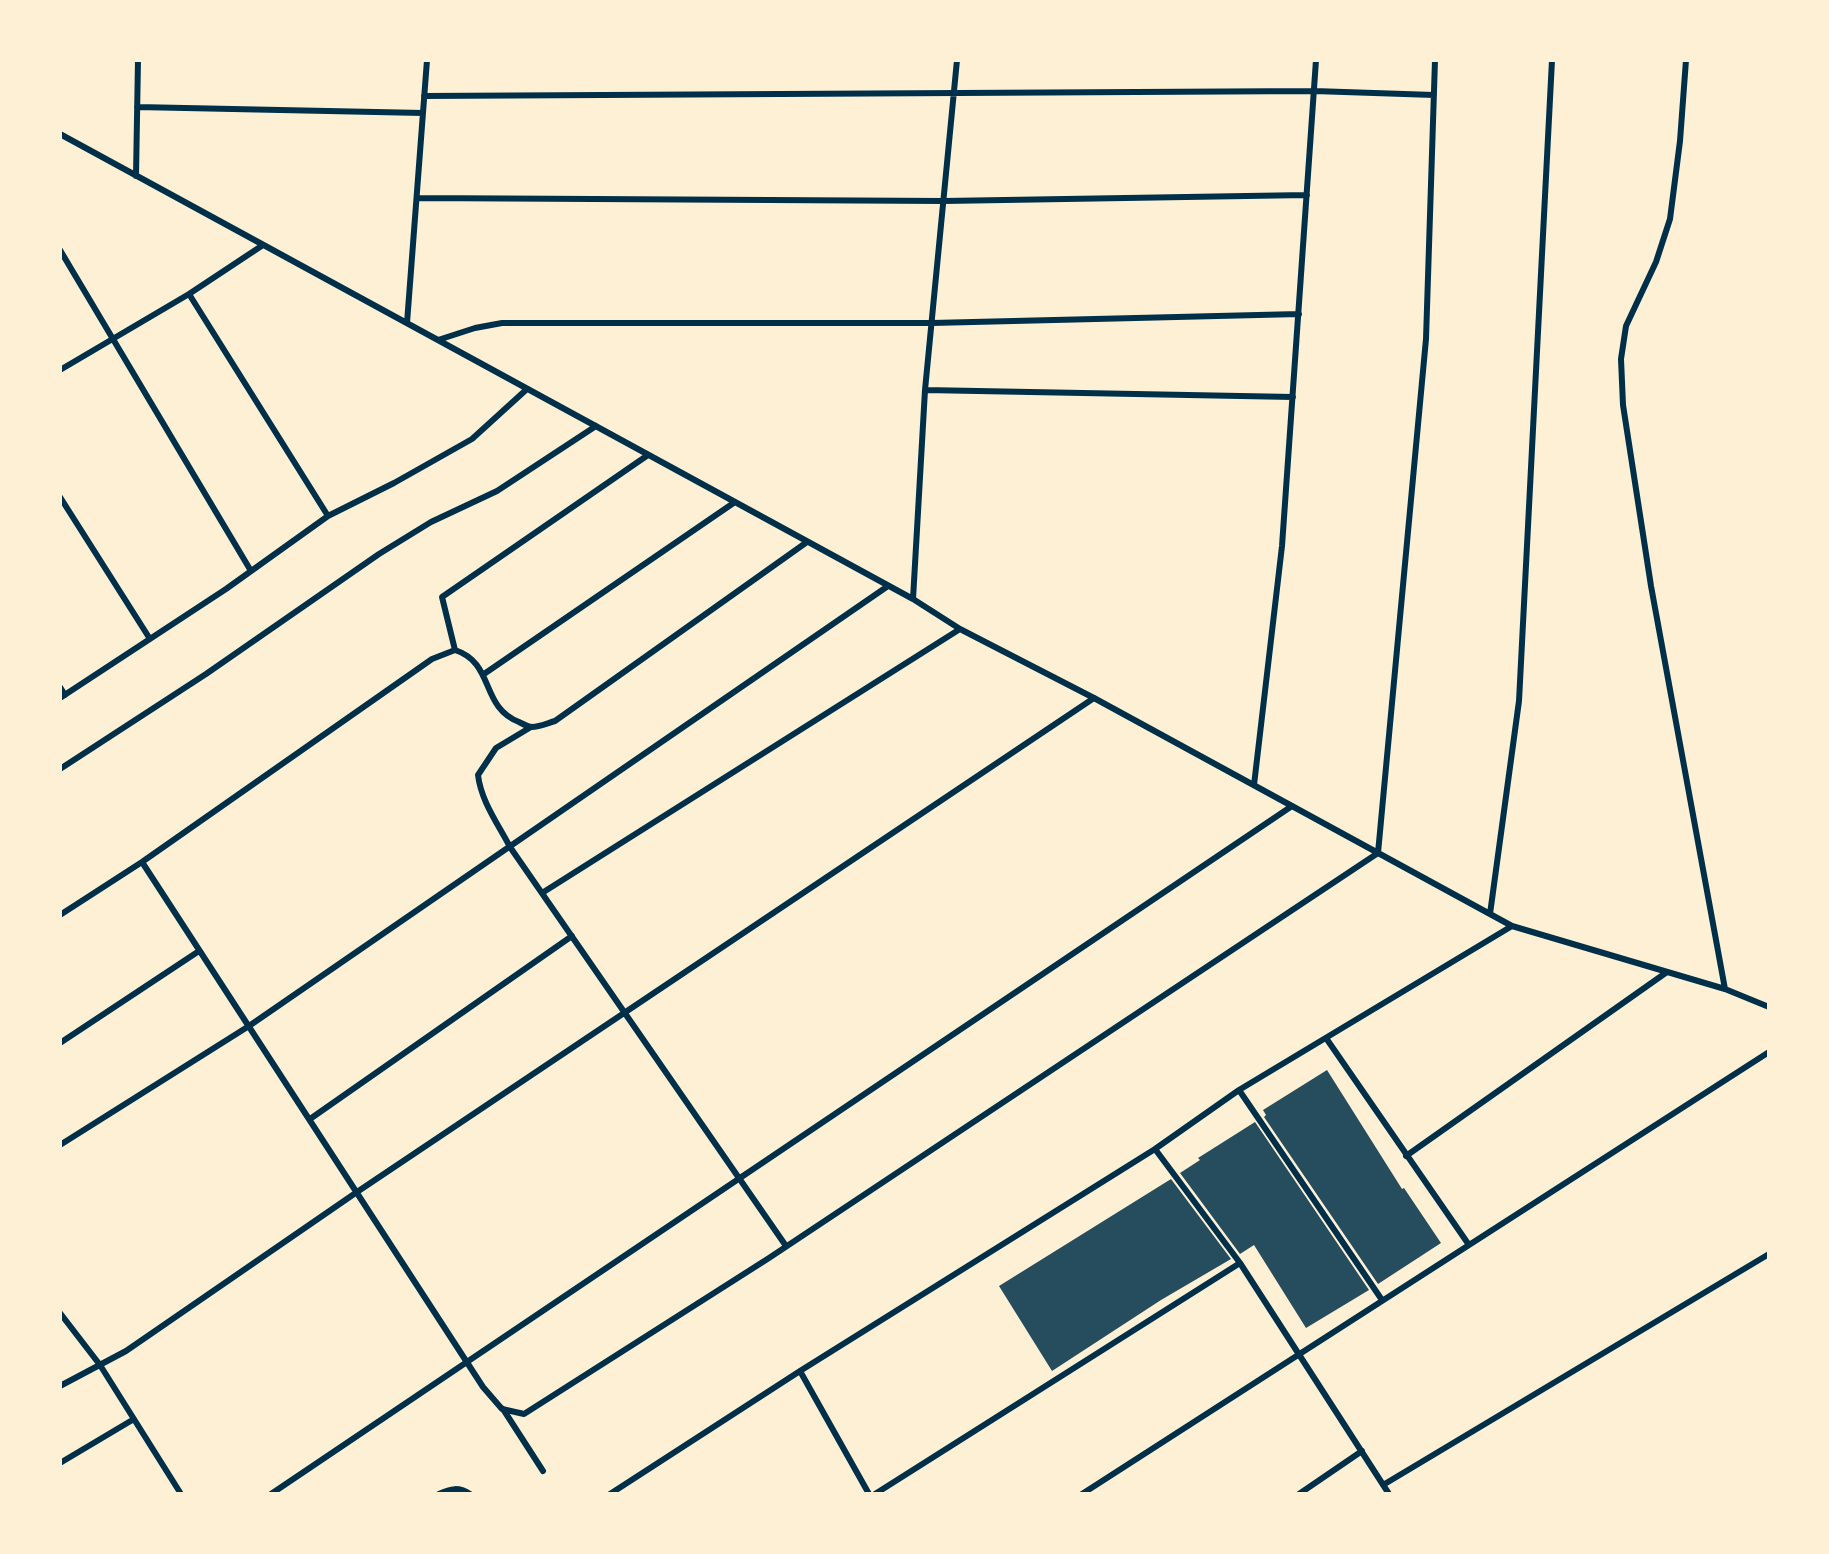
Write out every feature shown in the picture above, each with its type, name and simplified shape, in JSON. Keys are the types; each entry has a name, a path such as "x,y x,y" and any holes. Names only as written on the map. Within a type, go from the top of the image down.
{"street":[{"path":"136,176 138,60"},
{"path":"407,323 427,60"},
{"path":"913,599 925,390 957,60"},
{"path":"1254,786 1282,546 1316,60"},
{"path":"1378,853 1426,339 1435,60"},
{"path":"1490,914 1519,701 1552,60"},
{"path":"1686,60 1680,141 1670,219 1656,262 1626,326 1621,359 1623,405 1651,586 1725,990"},
{"path":"424,96 954,95 1314,91 1434,94"},
{"path":"137,107 423,113"},
{"path":"60,134 913,599 960,629 1094,698 1512,926 1725,990 1769,1008"},
{"path":"417,198 944,201 1307,195"},
{"path":"60,370 189,294 263,245"},
{"path":"60,250 111,340 251,571"},
{"path":"189,294 328,516"},
{"path":"438,340 475,328 502,323 932,323 1299,314"},
{"path":"60,687 62,696 251,571 328,516 403,479 472,439 527,389"},
{"path":"925,390 1293,398"},
{"path":"60,769 206,674 379,554 431,522 497,492 596,426"},
{"path":"455,650 442,597 648,455"},
{"path":"60,498 150,639"},
{"path":"484,674 735,502"},
{"path":"786,1246 510,847 480,788 478,775 496,748 531,727 555,721 807,542"},
{"path":"60,1145 249,1026 888,586"},
{"path":"542,893 960,629"},
{"path":"60,915 142,862 432,659 455,650 469,654 484,674 497,708 509,718 531,727"},
{"path":"60,1386 126,1351 357,1192 1094,698"},
{"path":"271,1494 1292,806"},
{"path":"502,1409 524,1414 786,1246 1378,853"},
{"path":"142,862 483,1387 502,1409 543,1471"},
{"path":"610,1494 800,1371 1155,1149 1239,1090 1512,926"},
{"path":"310,1119 572,936"},
{"path":"60,1044 199,951"},
{"path":"1406,1156 1667,972"},
{"path":"1326,1038 1469,1245"},
{"path":"1082,1494 1769,1052"},
{"path":"1239,1090 1382,1300"},
{"path":"1155,1149 1240,1263 1389,1494"},
{"path":"1383,1485 1769,1254"},
{"path":"875,1494 1240,1263"},
{"path":"60,1313 100,1365 182,1494"},
{"path":"800,1371 869,1494"},
{"path":"60,1462 134,1419"},
{"path":"1299,1494 1362,1451"},
{"path":"439,1494 451,1488 470,1494"}],"building":[{"path":"1327,1070 1402,1189 1404,1188 1441,1243 1378,1284 1264,1117 1266,1115 1263,1110"},
{"path":"1255,1122 1369,1290 1306,1328 1254,1245 1240,1254 1180,1173 1200,1160 1198,1158"},
{"path":"1171,1179 1231,1259 1161,1300 1052,1371 999,1286"}]}
